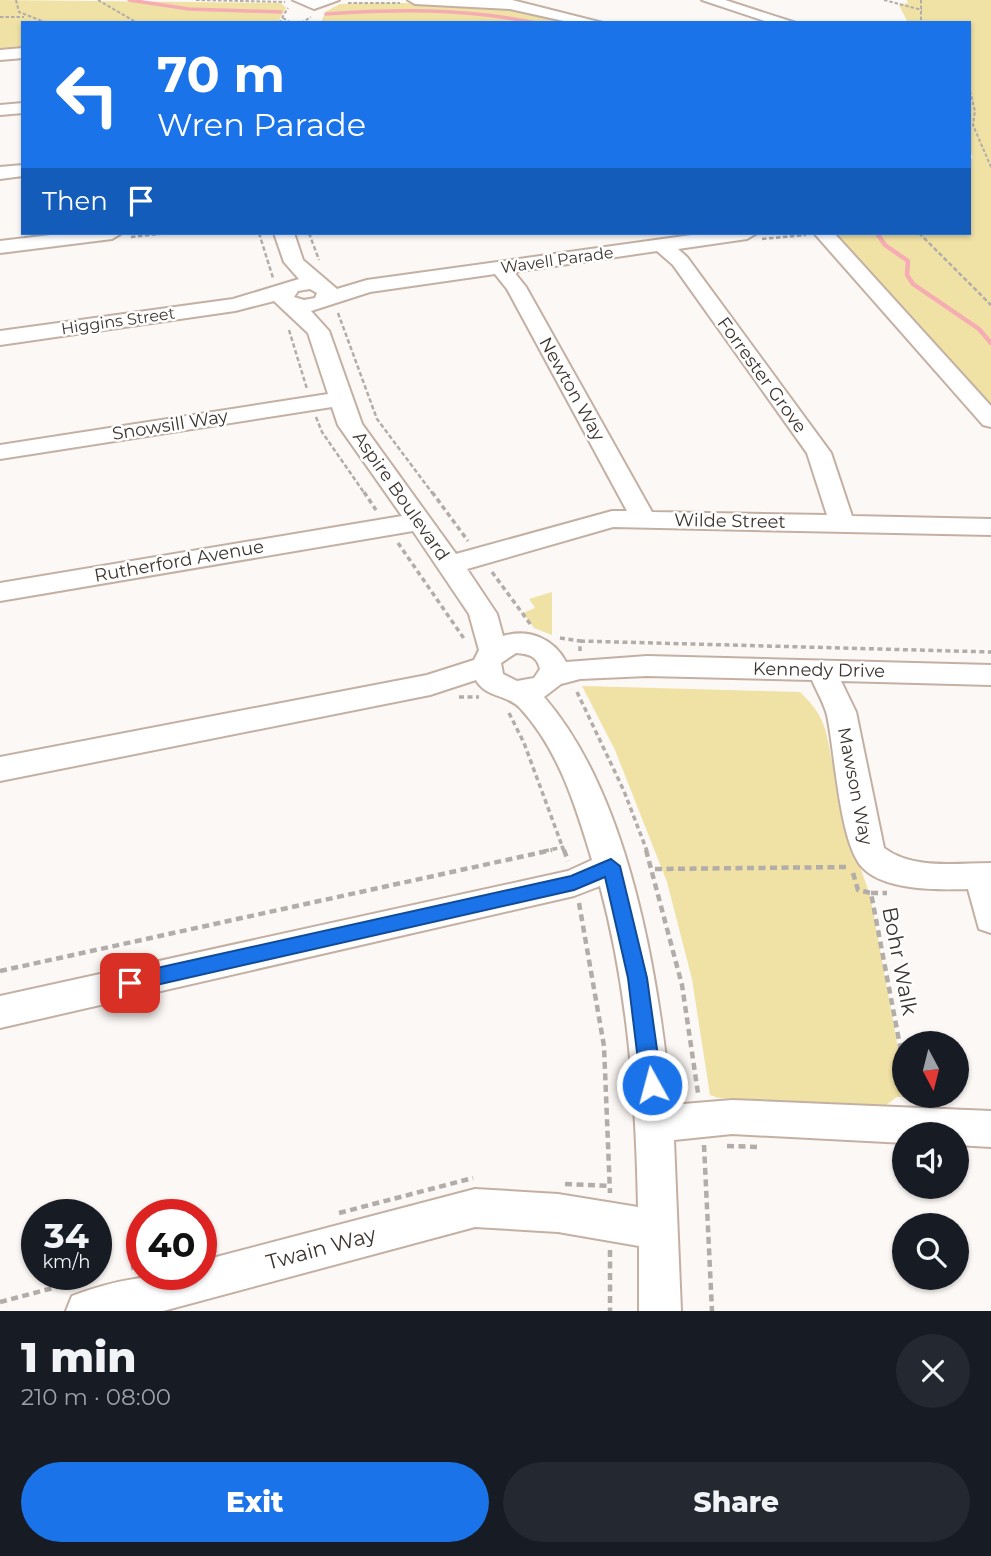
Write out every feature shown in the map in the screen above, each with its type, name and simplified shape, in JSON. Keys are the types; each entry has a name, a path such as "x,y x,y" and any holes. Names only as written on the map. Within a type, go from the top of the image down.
{"street":[{"path":"308,3 347,0"},
{"path":"413,2 461,0 533,7 587,21"},
{"path":"709,0 733,2 781,21"},
{"path":"0,55 21,53"},
{"path":"0,110 21,108"},
{"path":"0,173 21,170"},
{"path":"0,247 96,235"},
{"name":"Wavell Parade","path":"290,298 310,306 325,296 368,286 509,274 671,250 738,235"},
{"path":"826,235 991,420"},
{"path":"290,248 325,296"},
{"path":"290,248 290,298"},
{"name":"Forrester Grove","path":"671,250 819,453 836,523"},
{"name":"Newton Way","path":"509,274 628,492 632,519"},
{"name":"Aspire Boulevard","path":"318,331 325,296"},
{"name":"Aspire Boulevard","path":"290,298 318,331 350,425 483,614 538,669 561,739 587,797 611,866 639,985 655,1114 660,1311"},
{"name":"Higgins Street","path":"0,338 290,298"},
{"name":"Snowsill Way","path":"0,452 340,399"},
{"name":"Rutherford Avenue","path":"0,592 358,530 416,517"},
{"name":"Wilde Street","path":"453,569 597,522 632,519 979,527"},
{"name":"Kennedy Drive","path":"538,669 648,666 991,675"},
{"path":"0,769 440,691 538,669"},
{"name":"Mawson Way","path":"833,671 864,844 863,864 911,874 986,876"},
{"path":"0,993 569,865 611,866"},
{"path":"0,1012 569,865"},
{"path":"986,876 991,919"},
{"path":"655,1114 991,1129"},
{"name":"Twain Way","path":"558,1213 610,1207 659,1220"},
{"name":"Twain Way","path":"88,1295 475,1208 659,1220"}],"path":[{"path":"16,0 16,9 26,17"},
{"path":"98,0 133,21"},
{"path":"196,0 308,3 327,8 339,3 413,2"},
{"path":"884,0 922,10"},
{"path":"921,0 921,21"},
{"path":"281,21 308,3"},
{"path":"0,17 26,17 40,21"},
{"path":"283,18 288,21"},
{"path":"971,95 975,111 974,130 991,167"},
{"path":"921,235 991,305"},
{"path":"325,296 377,419 487,557 538,669 606,747 655,869 678,956 711,1116 712,1311"},
{"path":"440,691 538,669 991,652"},
{"path":"538,669 508,710 524,743 569,865 589,947 604,1046 610,1207"},
{"path":"655,869 863,864"},
{"name":"Bohr Walk","path":"863,864 858,890 872,893 897,1031"},
{"path":"0,971 569,865"},
{"path":"597,1245 610,1246 610,1311"},
{"path":"0,1303 88,1295"}],"shaded area":[{"path":"0,0 281,3 286,8 278,21 21,21 21,51 0,53"},
{"path":"907,0 991,0 991,410 834,235 971,235 971,21 907,21 899,5 908,3"},
{"path":"400,3 489,8 568,21 322,21 325,12 340,4"},
{"path":"552,592 552,635 534,628 523,613 535,608 529,599"},
{"path":"582,686 800,692 815,708 826,732 832,762 841,761 858,861 870,895 895,1031 892,1031 892,1101 886,1105 718,1098 710,1095 692,979 667,882 615,750"}],"waterway":[{"path":"129,0 189,9 281,12"},
{"path":"326,14 431,11 525,21"},
{"path":"878,235 885,245 908,261 907,275 913,284 979,329 991,343"}],"route":[{"path":"130,983 574,883 611,866 638,978 652,1085"}]}
